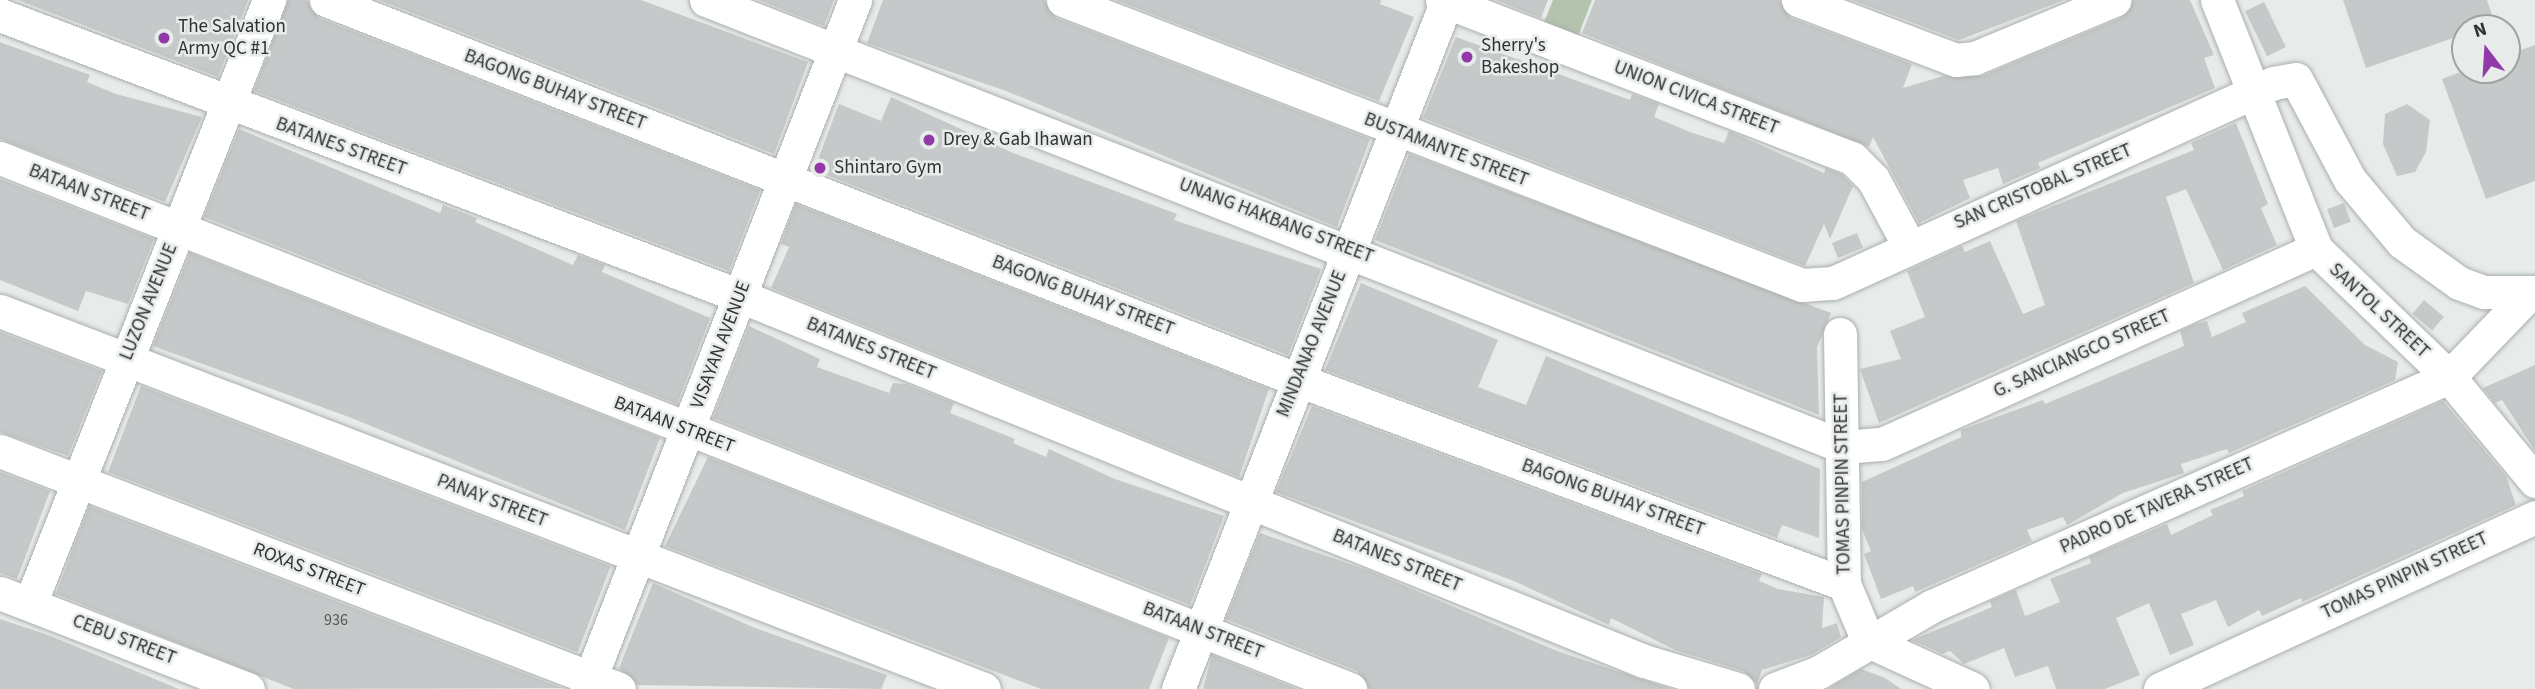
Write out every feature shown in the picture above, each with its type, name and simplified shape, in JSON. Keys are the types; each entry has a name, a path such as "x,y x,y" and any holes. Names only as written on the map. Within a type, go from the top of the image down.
{"street":[{"name":"LUZON AVENUE","path":"15,598 78,482 269,0"},
{"name":"BAGONG BUHAY STREET","path":"326,0 1298,380 1844,584"},
{"name":"UNANG HAKBANG STREET","path":"706,0 1349,249 1844,447"},
{"name":"VISAYAN AVENUE","path":"599,685 638,556 855,0"},
{"name":"BUSTAMANTE STREET","path":"1062,0 1396,131 1802,285 1833,283"},
{"path":"1798,0 1934,54 1975,58 2114,0"},
{"name":"SANTOL STREET","path":"2217,0 2316,249 2449,377 2535,481"},
{"name":"MINDANAO AVENUE","path":"1178,689 1445,1"},
{"name":"UNION CIVICA STREET","path":"1445,1 1852,158 1873,179 1908,244"},
{"name":"BATANES STREET","path":"0,15 227,105 740,296 1644,661 1738,689"},
{"name":"SAN CRISTOBAL STREET","path":"1833,283 1908,244 2256,95 2273,83 2296,79 2350,180 2403,242 2459,283 2484,292 2532,293"},
{"name":"BATAAN STREET","path":"0,158 687,431 1350,689"},
{"name":"G. SANCIANGCO STREET","path":"1844,447 1882,444 2316,249"},
{"path":"2449,377 2532,293"},
{"name":"PANAY STREET","path":"0,311 125,363 984,689"},
{"name":"TOMAS PINPIN STREET","path":"1840,334 1844,447 1844,584 1868,641"},
{"name":"PADRO DE TAVERA STREET","path":"1868,641 1932,606 2449,377"},
{"name":"ROXAS STREET","path":"0,451 599,685"},
{"name":"TOMAS PINPIN STREET","path":"2161,689 2535,517"},
{"name":"CEBU STREET","path":"15,598 248,689"},
{"path":"1775,689 1819,672 1868,641 1973,689"}],"green space":[{"path":"1553,0 1592,0 1577,39 1543,25"}],"building":[{"path":"18,0 248,0 218,77"},
{"path":"288,0 307,0 319,18 760,190 729,271 254,91"},
{"path":"379,0 641,0 808,62 774,154"},
{"path":"759,0 834,0 824,26"},
{"path":"883,0 1044,0 1056,18 1370,139 1337,227 1006,91 867,43"},
{"path":"1116,0 1381,0 1380,4 1414,17 1379,101"},
{"path":"1496,0 1548,0 1541,18"},
{"path":"1595,0 1779,0 1791,18 1912,64 1903,88 1943,76 1982,76 2121,18 2133,0 2190,0 2214,55 2204,58 2215,88 2038,163 2040,168 2003,184 1998,168 1963,180 1970,198 1919,223 1873,137 1869,147 1582,33"},
{"path":"1852,0 2064,0 1959,40"},
{"path":"2343,0 2487,0 2492,14 2451,14 2451,39 2366,68"},
{"path":"2264,2 2286,47 2267,56 2245,11"},
{"path":"1456,37 1630,100 1632,94 1659,104 1654,117 1690,132 1724,143 1729,131 1824,173 1826,168 1841,174 1853,186 1830,239 1824,224 1805,266 1423,118"},
{"path":"0,42 90,75 87,82 116,94 202,117 165,202 0,139"},
{"path":"2535,45 2535,181 2486,199 2442,79 2451,76 2451,84 2521,84 2521,50"},
{"path":"891,97 1013,153 1177,214 1174,220 1321,269 1288,355 814,170 839,104 881,121"},
{"path":"2407,104 2430,120 2426,152 2415,172 2397,176 2383,144 2385,114"},
{"path":"2236,123 2268,204 2261,208 2277,245 2223,270 2186,189 2166,197 2194,283 1879,423 1860,369 1901,359 1890,331 1925,317 1907,271 1962,246 1965,252 1990,241 2023,314 2045,305 2016,221 2194,150 2191,143"},
{"path":"239,129 440,213 443,205 477,218 475,222 573,265 578,255 605,265 602,272 710,318 677,404 204,217"},
{"path":"1409,154 1831,313 1817,347 1819,415 1375,240"},
{"path":"0,179 154,239 128,304 86,291 78,311 0,280"},
{"path":"2344,203 2351,222 2334,228 2327,209"},
{"path":"796,204 1269,389 1239,477 771,288 789,247 781,244"},
{"path":"1857,233 1863,248 1838,258 1832,243"},
{"path":"190,253 660,438 625,530 349,417 153,346"},
{"path":"1361,283 1498,340 1478,387 1526,405 1546,356 1820,469 1819,538 1782,525 1777,538 1325,370"},
{"path":"2305,286 2365,345 2398,362 2395,380 2229,453 2227,449 2181,464 2184,473 2123,493 2067,525 2063,517 2027,530 2032,541 1915,592 1913,586 1881,599 1864,554 1871,551 1862,529 1862,482 1961,437 1961,430 2043,400 2045,404 2184,346 2180,331 2193,325 2207,321 2212,337 2246,322 2242,313"},
{"path":"2424,300 2444,317 2432,331 2412,314"},
{"path":"749,326 820,359 817,367 889,393 893,383 906,384 954,403 950,413 1015,439 1013,443 1046,457 1049,449 1115,479 1224,516 1190,605 713,418"},
{"path":"0,332 102,371 68,456 0,432"},
{"path":"2535,365 2535,451 2502,400 2495,403 2483,388"},
{"path":"141,386 611,566 578,652 108,472"},
{"path":"2443,401 2506,476 2516,505 2302,602 2301,598 2262,616 2259,610 2228,627 2216,600 2181,614 2194,645 2170,655 2149,603 2116,618 2140,675 2105,689 2056,689 2048,666 2015,677 2004,648 1964,664 1950,651 1943,654 1912,640 1992,607 1990,601 2016,590 2025,616 2060,602 2050,579 2091,563 2089,557 2167,524 2171,535 2213,515 2210,510 2244,496 2242,491"},
{"path":"1312,406 1762,574 1759,581 1778,589 1824,597 1822,628 1837,623 1841,637 1811,655 1762,670 1757,684 1743,671 1675,650 1611,618 1609,625 1514,581 1276,492"},
{"path":"708,457 1169,638 1149,689 1041,689 665,546"},
{"path":"0,472 50,491 17,579 0,573"},
{"path":"89,506 562,688 294,689 56,594"},
{"path":"1260,533 1370,571 1557,651 1671,689 1369,689 1357,671 1226,619"},
{"path":"653,583 755,628 887,675 881,689 638,685 619,668"},
{"path":"0,619 48,635 179,689 0,689"},
{"path":"1212,655 1297,689 1203,689"},
{"path":"1861,669 1885,678 1901,689 1828,689"}],"place":[{"name":"The Salvation Army QC #1","path":"164,38"},
{"name":"Sherry's Bakeshop","path":"1467,57"},
{"name":"Drey & Gab Ihawan","path":"929,140"},
{"name":"Shintaro Gym","path":"820,168"}]}
